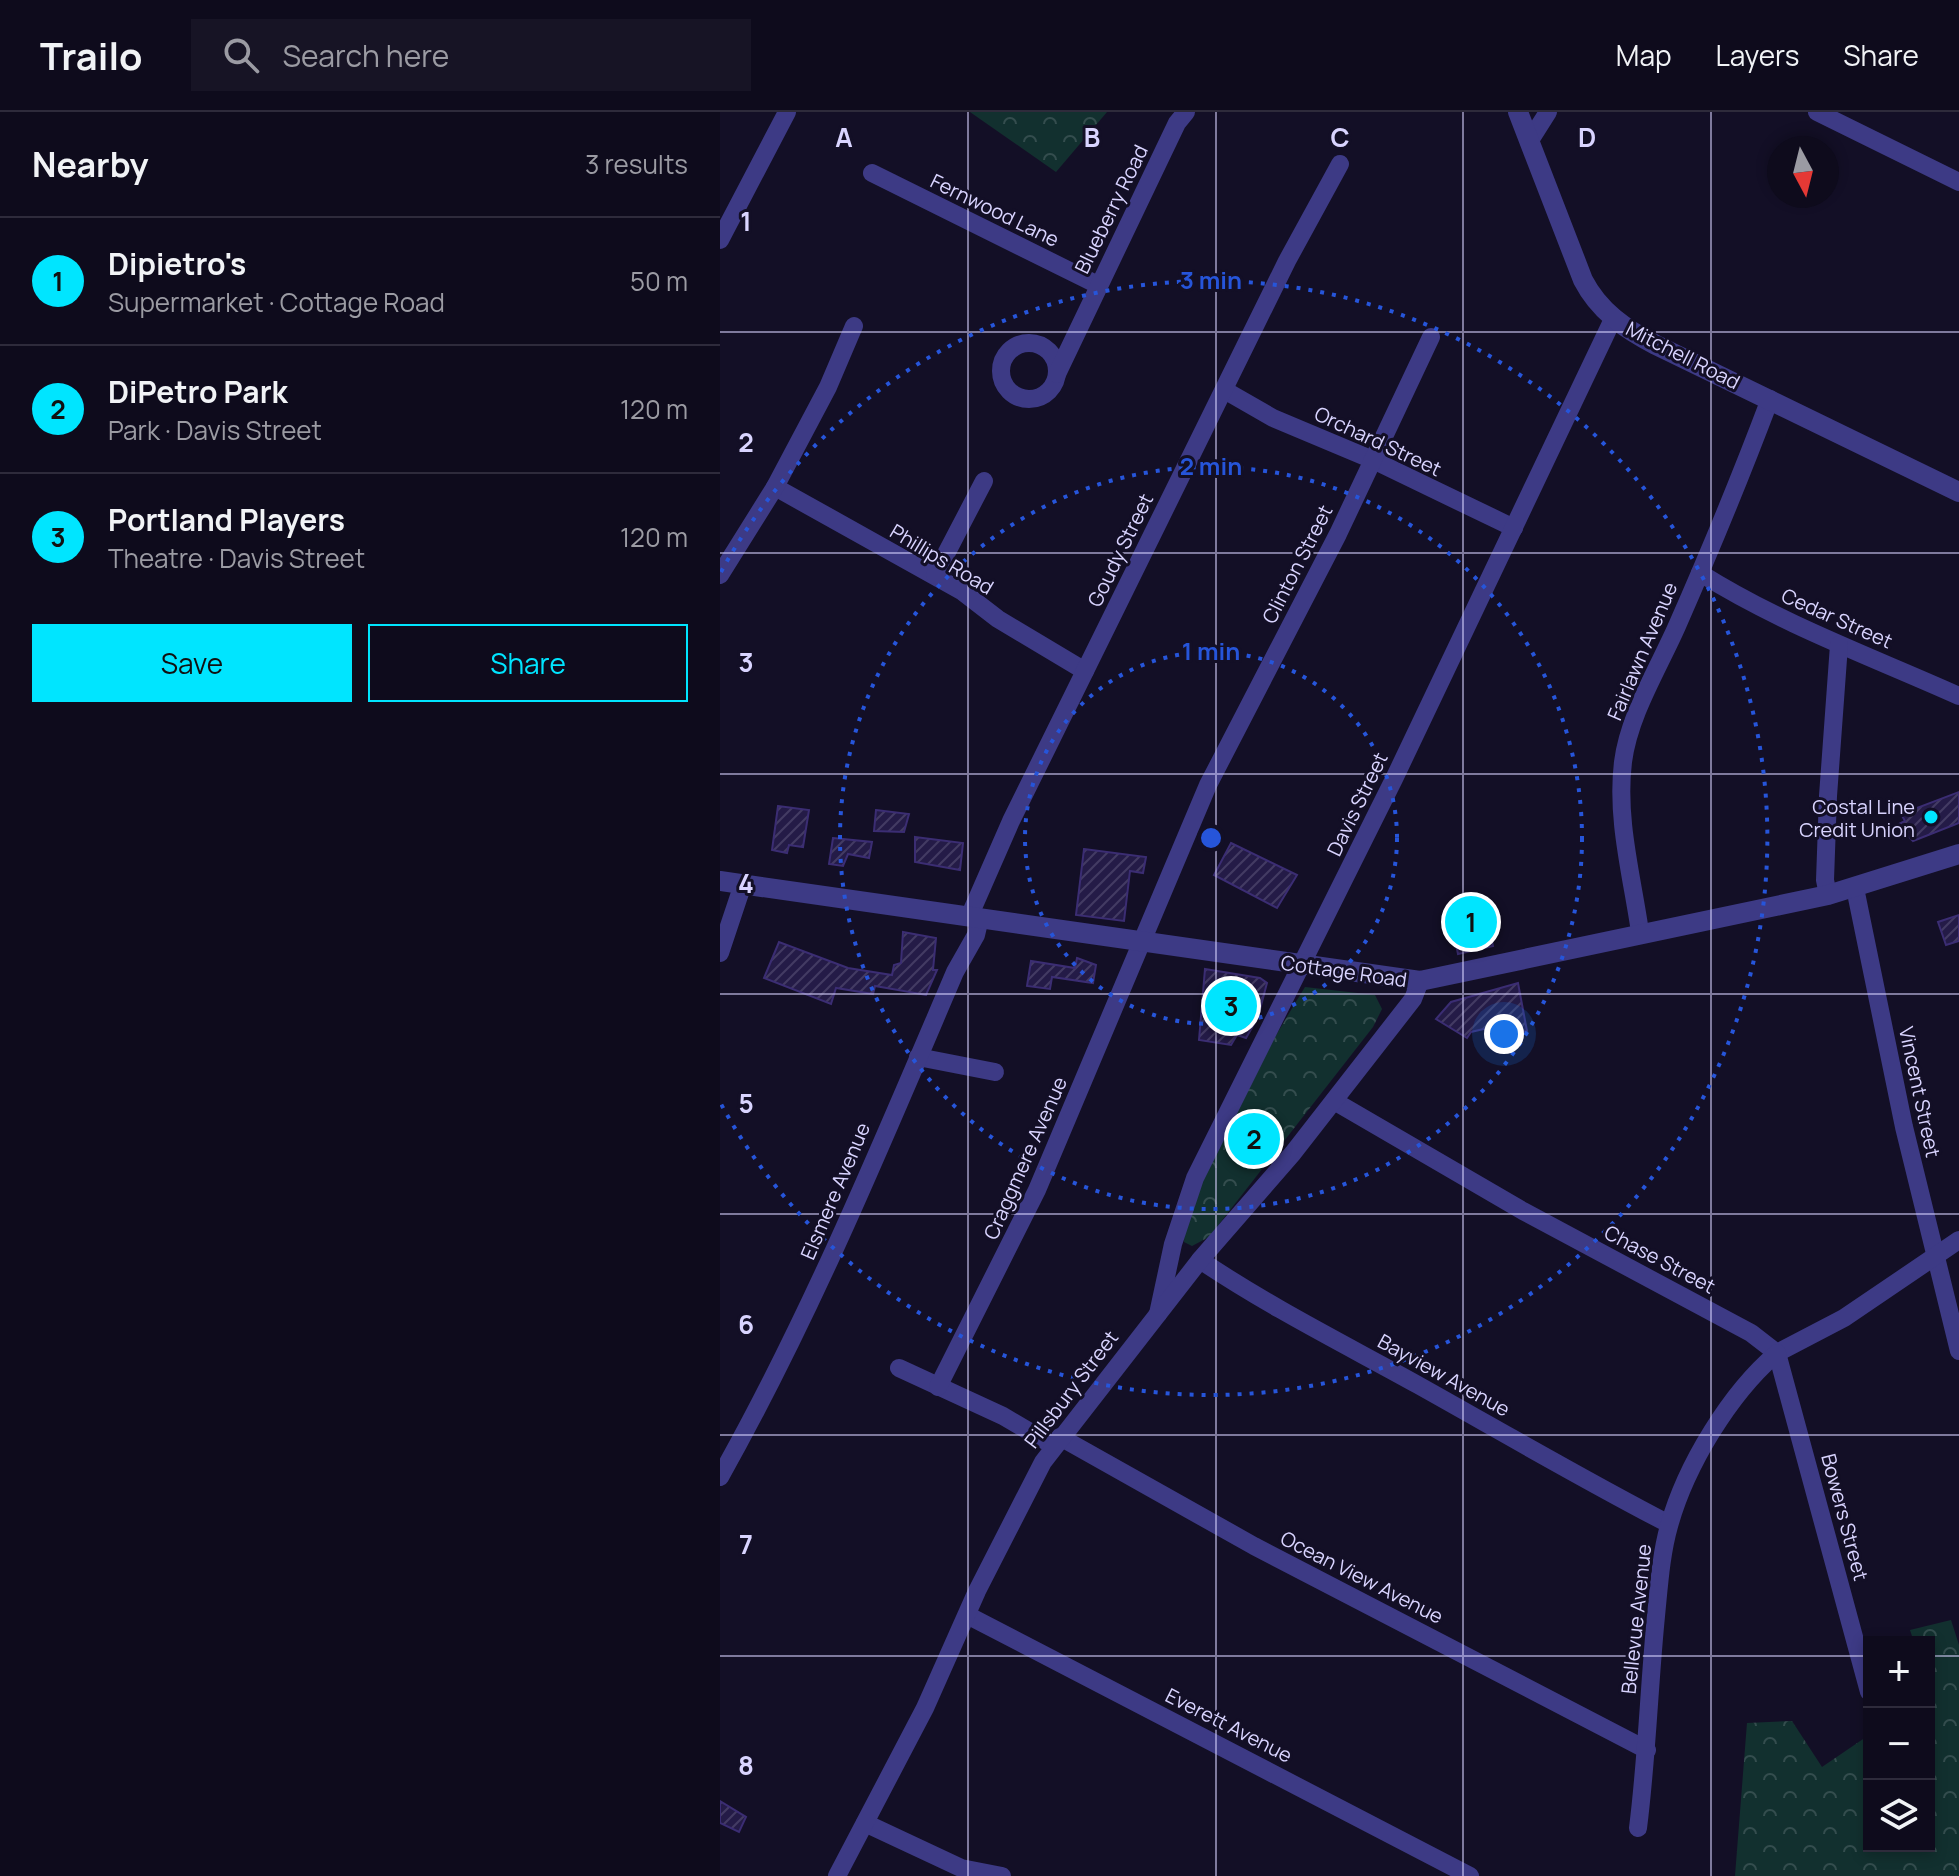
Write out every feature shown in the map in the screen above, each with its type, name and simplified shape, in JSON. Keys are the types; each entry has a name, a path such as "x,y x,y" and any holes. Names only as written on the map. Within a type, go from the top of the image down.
{"street":[{"path":"720,240 787,112"},
{"name":"Blueberry Road","path":"1078,328 1065,338 1018,345 1010,350 1001,367 1004,385 1017,397 1035,399 1050,390 1177,123 1186,112"},
{"name":"Mitchell Road","path":"1518,112 1583,280 1592,296 1613,319 1656,345 1959,492"},
{"path":"1529,142 1548,112"},
{"path":"1817,112 1959,182"},
{"name":"Goudy Street","path":"975,917 1085,671 1226,391 1287,261 1340,164"},
{"name":"Fernwood Lane","path":"872,173 1098,285"},
{"name":"Davis Street","path":"1158,1314 1173,1244 1195,1178 1514,528 1613,319"},
{"path":"720,575 775,487 828,387 854,326"},
{"name":"Clinton Street","path":"1141,942 1208,785 1373,460 1431,337"},
{"path":"1038,344 1053,356 1057,374"},
{"name":"Orchard Street","path":"1226,391 1273,418 1373,460 1514,528"},
{"name":"Fairlawn Avenue","path":"1640,932 1623,833 1620,796 1623,759 1645,693 1700,573 1770,399"},
{"path":"935,575 984,481"},
{"name":"Phillips Road","path":"775,487 935,575 998,619 1085,671"},
{"name":"Cedar Street","path":"1700,573 1738,597 1839,645 1959,696"},
{"path":"1828,895 1825,880 1828,796 1839,645"},
{"name":"Cottage Road","path":"720,881 1420,981 1640,932 1828,895 1959,854"},
{"path":"720,953 743,884"},
{"name":"Vincent Street","path":"1855,888 1934,1257 1959,1351"},
{"name":"Elsmere Avenue","path":"720,1477 787,1352 955,972 976,935 975,917"},
{"name":"Craggmere Avenue","path":"938,1387 1042,1180 1141,942"},
{"name":"Pillsbury Street","path":"837,1876 925,1708 1019,1506 1057,1442 1200,1260 1334,1101 1413,999 1420,981"},
{"path":"918,1057 995,1072"},
{"name":"Chase Street","path":"1334,1101 1523,1211 1751,1333 1777,1353"},
{"path":"1777,1353 1844,1318 1959,1240"},
{"name":"Bayview Avenue","path":"1200,1260 1255,1297 1491,1426 1554,1465 1669,1524"},
{"name":"Bellevue Avenue","path":"1638,1828 1657,1610 1669,1524 1692,1471 1737,1391 1777,1353"},
{"name":"Bowers Street","path":"1777,1353 1863,1670"},
{"name":"Ocean View Avenue","path":"899,1368 1057,1442 1647,1750"},
{"name":"Everett Avenue","path":"967,1615 1470,1876"},
{"path":"865,1823 961,1868 1002,1876"}],"green space":[{"path":"970,112 1107,112 1056,172"},
{"path":"1305,987 1375,995 1382,1009 1373,1027 1209,1237 1192,1246 1184,1242 1188,1217 1214,1151 1252,1076"},
{"path":"1951,1620 1959,1645 1959,1876 1735,1876 1747,1723 1792,1721 1822,1767 1863,1739 1863,1852 1935,1852 1935,1636 1912,1636 1910,1630"}],"building":[{"name":"Costal Line Credit Union","path":"1959,792 1959,823 1913,841 1907,835 1903,838 1897,825 1905,821 1901,814"},
{"path":"778,806 809,810 803,847 789,845 787,853 772,850"},
{"path":"876,810 909,814 904,832 874,831"},
{"path":"915,837 963,843 960,870 915,862"},
{"path":"833,838 872,842 869,858 848,854 843,866 829,864"},
{"path":"1231,843 1297,875 1277,908 1214,875"},
{"path":"1084,849 1146,857 1143,873 1130,871 1124,921 1076,915"},
{"path":"1484,902 1493,946 1458,954 1454,935 1456,908"},
{"path":"1959,915 1959,941 1946,945 1938,922"},
{"path":"903,932 936,938 933,970 937,970 926,995 875,986 873,994 836,988 831,1004 764,978 779,942 848,968 892,975 894,965 901,963"},
{"path":"1077,958 1096,965 1093,983 1052,977 1050,989 1027,986 1031,961 1075,968"},
{"path":"1205,969 1260,978 1267,983 1258,1017 1246,1038 1237,1035 1231,1045 1199,1040"},
{"path":"1518,983 1527,1031 1507,1035 1505,1024 1471,1032 1467,1038 1436,1019 1451,1002"},
{"path":"720,1801 746,1817 739,1832 720,1823"}],"place":[{"name":"Costal Line Credit Union","path":"1931,817"},
{"name":"Dipietro's","path":"1471,922"},
{"name":"Portland Players","path":"1231,1006"},
{"name":"DiPetro Park","path":"1254,1139"}]}
